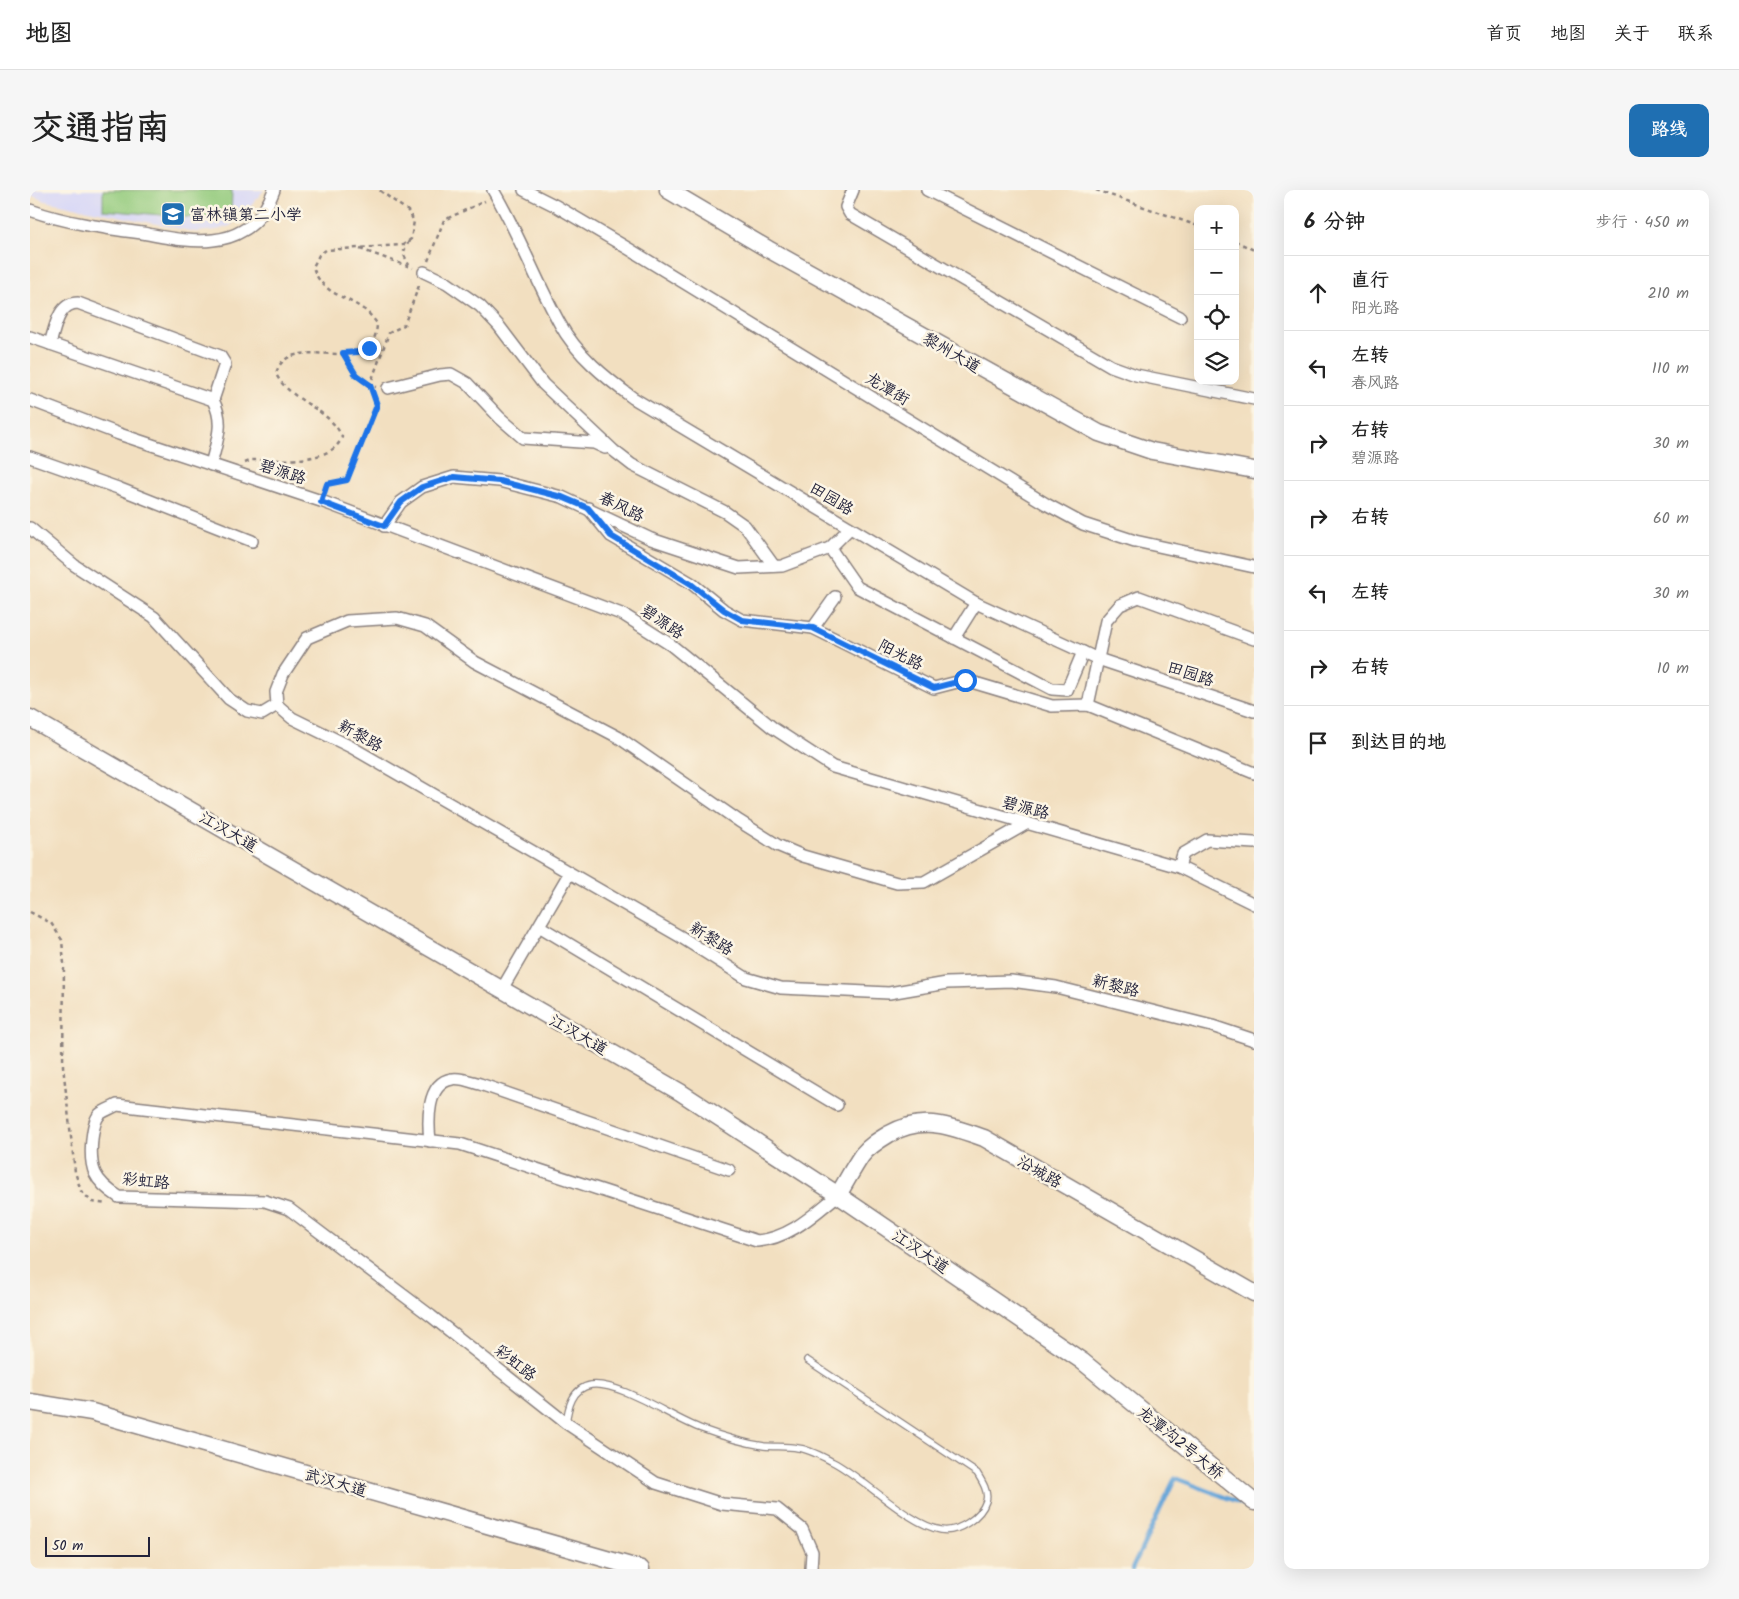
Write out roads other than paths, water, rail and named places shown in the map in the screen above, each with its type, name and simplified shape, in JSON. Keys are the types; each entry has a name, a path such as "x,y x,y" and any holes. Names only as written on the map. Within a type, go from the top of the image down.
{"main road":[{"name":"黎州大道","path":"668,190 768,249 1099,433 1152,451 1254,470"},
{"name":"江汉大道","path":"30,718 680,1092 838,1195 1082,1361 1108,1382"},
{"name":"沿城路","path":"838,1195 862,1154 874,1142 905,1126 925,1122 954,1127 984,1138 1254,1293"},
{"name":"龙潭沟2号大桥","path":"1108,1382 1254,1502"},
{"name":"武汉大道","path":"30,1402 92,1412 641,1569"}],"street":[{"path":"30,210 82,224 177,239 214,240 230,237 252,226 274,190"},
{"name":"龙潭街","path":"524,190 556,206 629,249 1046,504 1083,524 1135,541 1254,567"},
{"path":"852,190 846,207 850,214 1111,366 1145,378 1254,399"},
{"path":"927,190 1180,317"},
{"name":"田园路","path":"495,193 514,226 561,326 590,362 609,381 633,398 976,603 1098,659 1254,711"},
{"path":"424,272 451,286 480,306 499,326 544,384 614,451 649,474 724,512 745,526 774,566"},
{"path":"50,344 63,310 72,303 78,303 220,356 225,364 213,400"},
{"path":"30,337 213,400 219,410 221,421 211,465"},
{"path":"388,388 451,374 467,383 500,418 524,438 594,443 614,451"},
{"name":"碧源路","path":"30,400 119,434 321,502 624,615 671,645 773,728 833,767 1026,824 1102,843 1179,867 1254,904"},
{"path":"30,457 118,488 252,541"},
{"name":"春风路","path":"384,526 401,502 422,487 454,477 499,481 562,497 651,539 738,568 782,566 830,548 850,528"},
{"name":"阳光路","path":"588,508 611,536 691,584 724,610 742,620 813,628 934,688 965,680 1052,706 1088,705 1254,774"},
{"path":"30,528 74,565 154,617 229,698 247,711 262,714 277,705 276,692 283,674 307,638 347,622 397,618 425,626 475,662 618,736 747,826 777,845 803,856 897,884 924,882 1026,824"},
{"path":"830,548 857,586 1052,689 1067,690 1083,652"},
{"path":"813,628 835,596"},
{"path":"1088,705 1106,621 1120,605 1140,597 1254,639"},
{"path":"954,638 976,603"},
{"name":"新黎路","path":"277,705 292,718 351,747 568,874 681,937 746,978 781,988 889,993 948,983 1011,981 1056,987 1212,1026 1254,1040"},
{"path":"1179,867 1183,854 1207,840 1254,843"},
{"path":"502,989 568,874"},
{"path":"539,926 837,1105"},
{"path":"430,1141 428,1108 434,1094 443,1083 452,1078 480,1084 729,1170"},
{"name":"彩虹路","path":"811,1569 812,1552 802,1529 777,1509 722,1504 656,1483 566,1423 424,1310 289,1208 265,1202 119,1197 104,1187 95,1175 90,1157 93,1127 100,1114 117,1105 460,1144 757,1241 772,1239 798,1227 838,1195"}],"lane":[{"path":"566,1423 568,1403 577,1393 589,1385 604,1385 621,1391 701,1429 764,1446 799,1448 817,1455 834,1463 918,1521 942,1531 965,1525 977,1514 986,1501 985,1488 977,1474 807,1360"}],"waterway":[{"path":"1132,1569 1175,1478 1248,1506"}],"place":[{"name":"富林镇第二小学","path":"173,214"}]}
